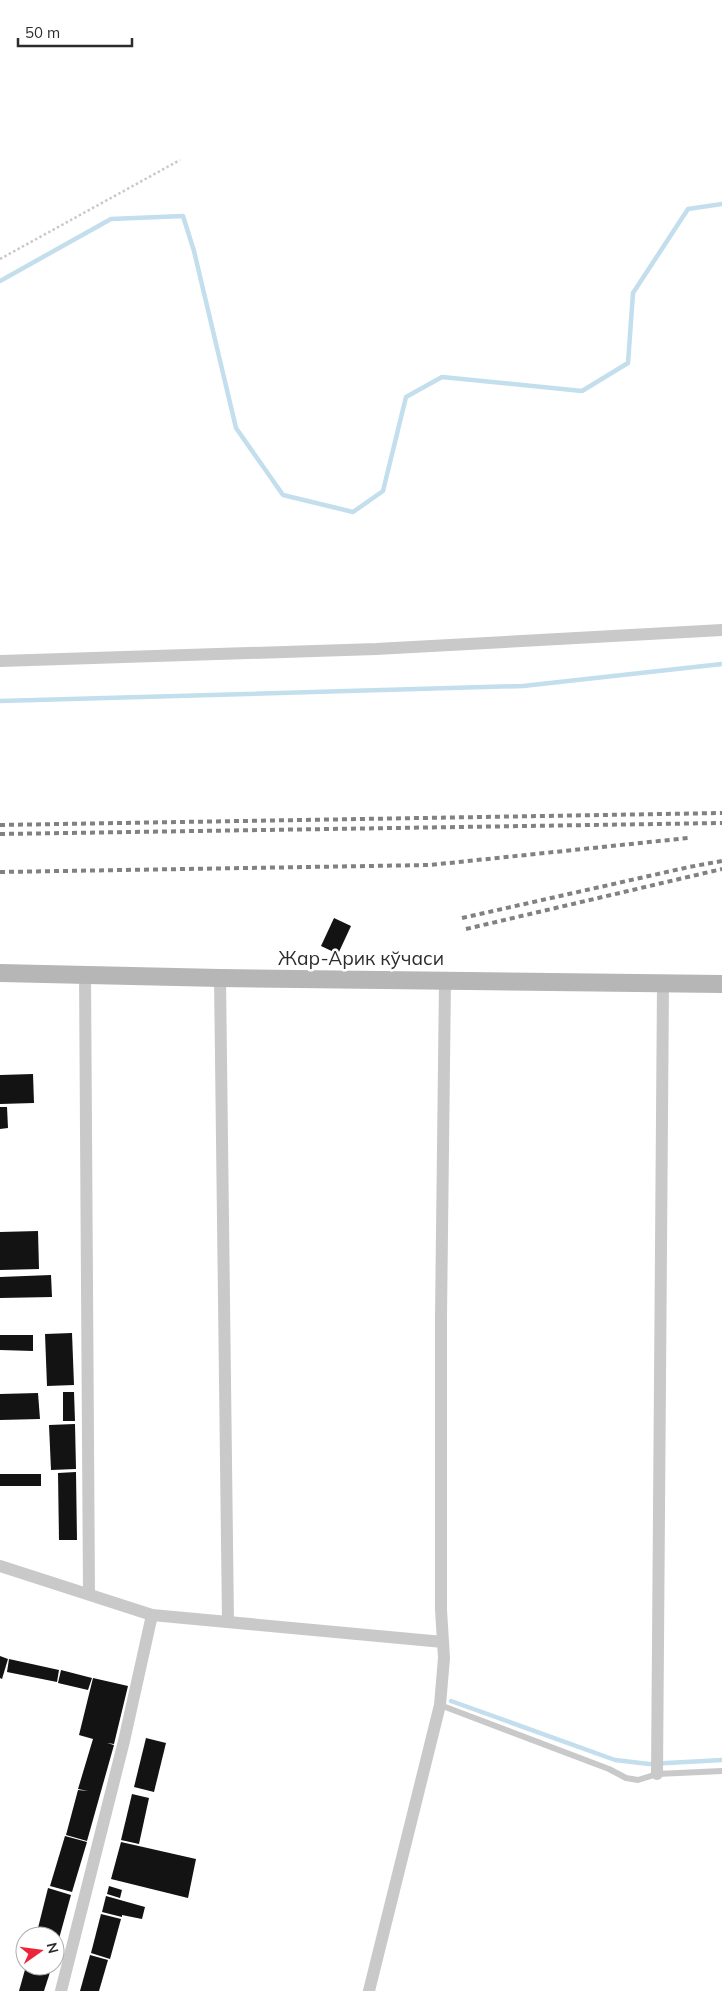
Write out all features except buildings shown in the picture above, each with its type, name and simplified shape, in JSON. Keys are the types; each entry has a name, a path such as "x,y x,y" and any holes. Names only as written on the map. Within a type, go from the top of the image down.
{"main road":[{"name":"Жар-Арик кўчаси","path":"0,973 663,985 722,984"}],"street":[{"path":"0,661 376,648 722,630"},
{"path":"85,974 89,1594"},
{"path":"220,978 228,1622"},
{"path":"369,1991 440,1705 444,1658 441,1610 441,1316 445,980"},
{"path":"657,1774 663,985"},
{"path":"0,1566 152,1615 443,1642"},
{"path":"61,1991 124,1741 152,1615"}],"lane":[{"path":"440,1705 609,1769 626,1778 638,1780 657,1774 722,1771"}],"path":[{"path":"0,259 180,160"}],"waterway":[{"path":"0,281 111,219 183,216 194,251 236,428 283,495 353,512 383,491 406,397 442,377 582,391 628,363 633,293 688,209 722,204"},
{"path":"0,701 523,686 722,664"},
{"path":"451,1701 615,1760 649,1764 722,1760"}],"railway":[{"path":"0,825 722,813"},
{"path":"0,834 722,823"},
{"path":"0,872 430,865 688,838"},
{"path":"462,918 722,861"},
{"path":"466,929 722,869"}]}
